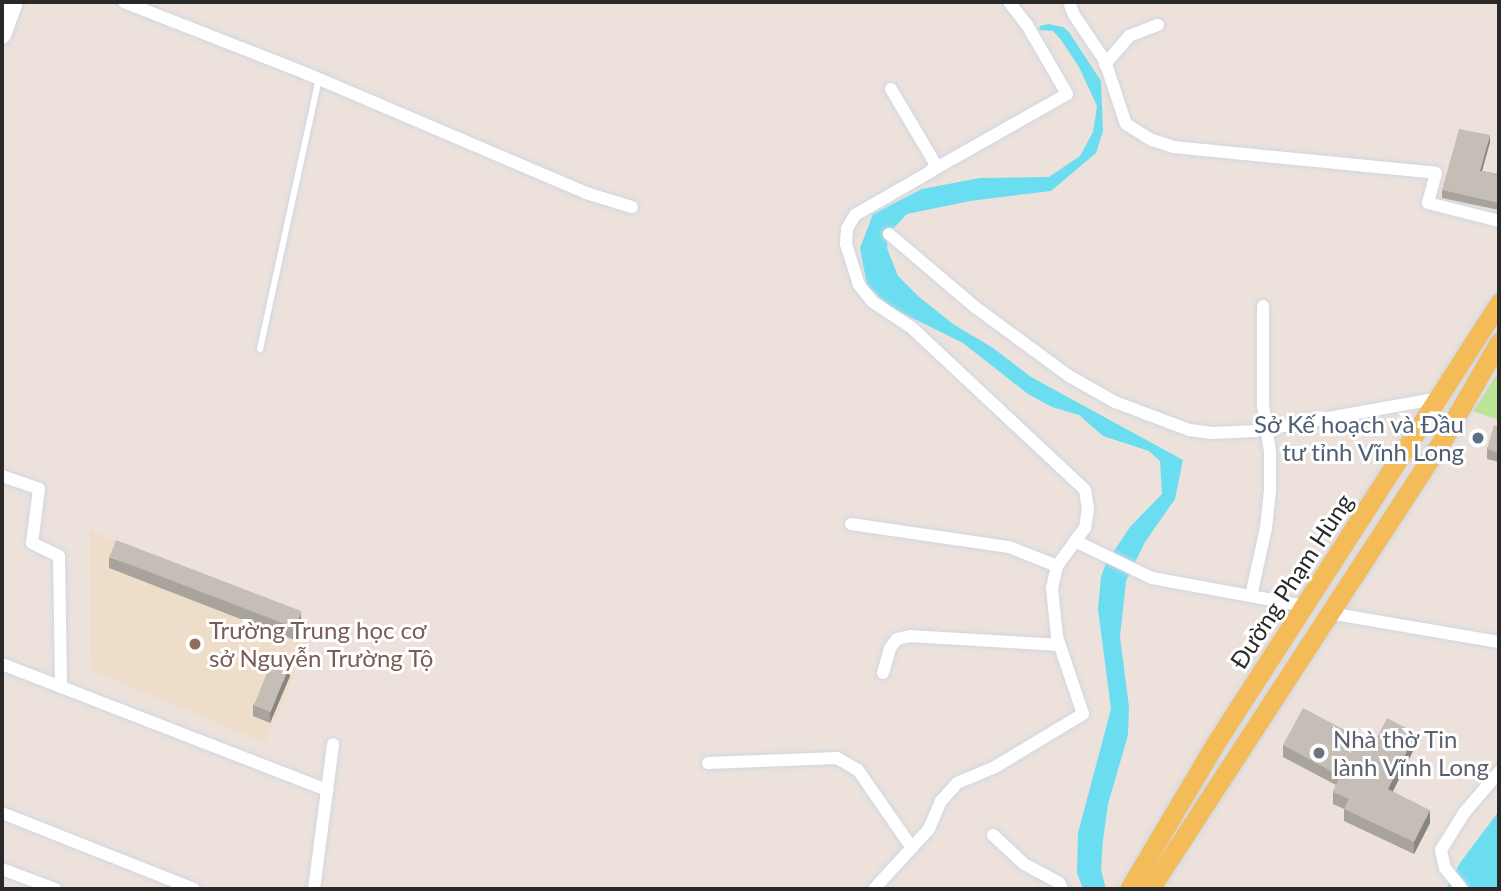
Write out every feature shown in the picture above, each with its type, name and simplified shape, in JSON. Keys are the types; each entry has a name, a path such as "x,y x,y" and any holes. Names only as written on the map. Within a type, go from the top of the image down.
{"main road":[{"path":"2,35 15,2"},
{"name":"Đường Phạm Hùng","path":"1150,889 1214,744 1423,425 1499,303"},
{"name":"Đường Phạm Hùng","path":"1129,889 1178,827 1329,613 1443,439 1499,342"},
{"path":"1423,425 1443,439"}],"street":[{"path":"124,2 319,79 586,193 632,207"},
{"path":"874,889 929,829 941,801 957,783 995,767 1083,714 1060,645 1052,588 1057,566 1085,528 1088,509 1085,490 912,328 873,302 859,285 846,244 846,229 855,215 1067,94 1027,25 1009,2"},
{"path":"1069,2 1074,15 1105,64 1126,124 1152,140 1173,148 1436,173 1428,204 1499,221"},
{"path":"1105,64 1129,37 1158,25"},
{"path":"891,89 933,158 936,165 930,172"},
{"path":"889,234 1025,346 1115,402 1189,430 1213,433 1266,429 1440,398"},
{"path":"1251,596 1266,528 1270,490 1263,405 1263,306"},
{"path":"2,475 39,489 32,543 59,556 61,687"},
{"path":"851,523 1009,547 1057,566"},
{"path":"1075,541 1152,578 1305,606"},
{"path":"1329,613 1499,642"},
{"path":"883,673 890,648 897,639 910,636 1060,645"},
{"path":"2,664 327,790"},
{"path":"314,889 333,744"},
{"path":"708,763 837,758 858,770 912,848"},
{"path":"1462,889 1445,868 1441,850 1464,813 1499,772"},
{"path":"2,813 194,889"},
{"path":"993,835 1024,864 1059,883 1062,889"},
{"path":"2,869 55,889"}],"lane":[{"path":"260,349 319,79"}],"shaded area":[{"name":"Trường Trung học cơ sở Nguyễn Trường Tộ","path":"90,530 308,622 290,666 296,669 265,743 91,670"}],"green space":[{"path":"1499,371 1499,420 1473,411"}],"water":[{"path":"1048,24 1063,27 1069,32 1101,81 1103,131 1096,153 1051,191 970,201 907,214 888,234 887,248 898,276 953,324 993,348 1031,377 1183,460 1175,499 1145,542 1126,581 1120,637 1129,707 1128,735 1108,804 1101,870 1106,889 1083,889 1077,873 1078,833 1111,709 1098,609 1101,577 1106,563 1130,527 1162,494 1160,461 1149,451 1103,436 1079,415 1052,407 1028,394 963,343 892,308 867,286 860,248 873,214 922,189 980,178 1049,177 1080,156 1093,132 1097,106 1079,67 1061,40 1053,31 1039,30 1040,26"},
{"path":"1499,811 1499,887 1446,889 1460,863"}],"building":[{"path":"1459,129 1490,135 1480,171 1499,174 1499,203 1442,190"},
{"path":"1494,425 1499,427 1499,453 1487,449"},
{"path":"116,540 302,611 295,628 110,557"},
{"path":"273,658 290,665 271,712 254,705"},
{"path":"1303,708 1373,745 1387,718 1416,733 1388,789 1430,810 1414,842 1344,809 1349,799 1333,792 1340,776 1283,745"}],"place":[{"name":"Sở Kế hoạch và Đầu tư tỉnh Vĩnh Long","path":"1478,438"},
{"name":"Trường Trung học cơ sở Nguyễn Trường Tộ","path":"195,644"},
{"name":"Nhà thờ Tin lành Vĩnh Long","path":"1319,753"}]}
